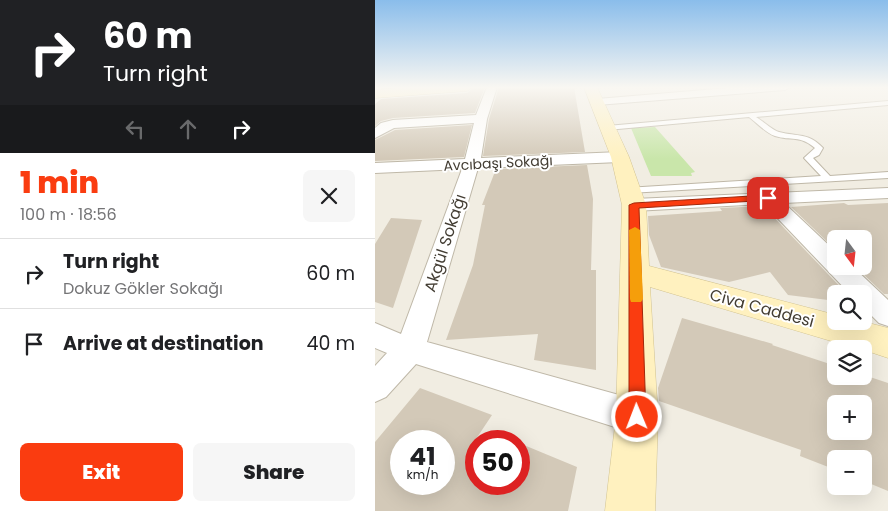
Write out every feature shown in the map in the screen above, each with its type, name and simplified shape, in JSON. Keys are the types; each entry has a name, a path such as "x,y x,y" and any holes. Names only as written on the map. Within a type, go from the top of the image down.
{"main road":[{"path":"600,111 620,157 632,198 636,273 637,417 630,511"},
{"name":"Civa Caddesi","path":"636,273 888,343"}],"street":[{"name":"Akgül Sokağı","path":"375,387 410,350 471,164 484,111"},
{"path":"375,134 386,126 393,124 481,120"},
{"name":"Avcıbaşı Sokağı","path":"375,168 620,157"},
{"path":"632,198 768,198 888,193"},
{"path":"768,198 827,256"},
{"path":"846,275 888,316"},
{"path":"375,336 410,350 637,417"}],"lane":[{"path":"680,111 750,115 795,111"},
{"path":"750,115 776,134 799,136 816,144 819,148 816,153 808,158 827,178"},
{"path":"632,198 827,178 888,175"}],"green space":[{"path":"655,127 695,172 691,173 692,176 651,176 631,128"}],"building":[{"path":"375,111 476,111 475,113 393,118 381,121 375,126"},
{"path":"492,111 578,111 585,152 483,156"},
{"path":"472,125 464,157 375,161 375,140 395,130"},
{"path":"587,165 593,199 591,270 596,270 596,370 534,360 538,334 446,340 473,265 485,205 482,205 496,169"},
{"path":"844,203 848,205 888,203 888,294 884,294 864,275 873,275 873,230 827,230 827,241 791,207"},
{"path":"763,206 838,285 827,285 827,300 788,295 770,272 729,282 661,267 649,235 648,216 722,211 720,208"},
{"path":"391,218 422,220 393,308 375,302 375,244"},
{"path":"682,318 773,344 827,363 827,385 872,385 872,378 888,383 888,491 872,484 872,450 827,450 827,466 800,456 801,450 659,401 658,388"},
{"path":"420,388 492,415 482,430 465,430 465,495 530,495 530,448 577,467 568,511 375,511 375,442"}],"slow traffic":[{"path":"635,230 636,299"}],"route":[{"path":"637,417 634,205 768,198"}]}
